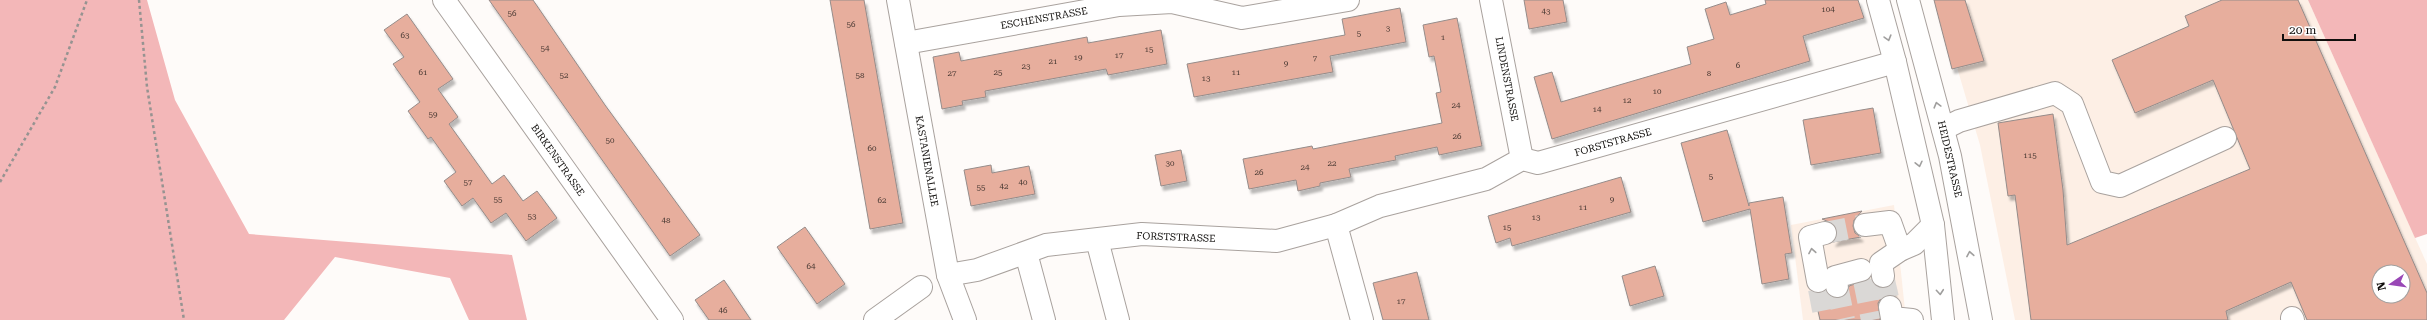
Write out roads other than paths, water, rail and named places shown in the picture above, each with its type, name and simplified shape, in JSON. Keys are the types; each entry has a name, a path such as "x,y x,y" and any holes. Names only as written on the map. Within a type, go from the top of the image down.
{"street":[{"name":"BIRKENSTRASSE","path":"444,0 672,320"},
{"name":"KASTANIENALLEE","path":"898,0 948,275 965,320"},
{"name":"ESCHENSTRASSE","path":"906,42 1119,5 1172,2 1242,18 1348,0"},
{"name":"LINDENSTRASSE","path":"1491,0 1522,159"},
{"path":"1878,0 1895,62 1933,225 1943,320"},
{"name":"HEIDESTRASSE","path":"1908,0 1943,129 1968,242 1982,320"},
{"name":"FORSTSTRASSE","path":"948,275 977,270 1046,245 1142,234 1277,241 1336,225 1380,206 1486,179 1522,159 1538,163 1895,62"},
{"path":"1943,129 1959,121 2055,93 2072,104 2102,182 2120,186 2225,138"},
{"path":"1865,225 1890,222 1900,250"},
{"path":"1336,225 1362,320"},
{"path":"1825,233 1810,237 1827,283 1872,272 1900,250 1914,244 1933,225"},
{"path":"1097,240 1118,320"},
{"path":"1026,253 1044,320"},
{"path":"875,320 921,287"}],"tunnel":[{"path":"1825,233 1865,225"},
{"path":"1883,276 1890,307"},
{"path":"1864,280 1872,320"},
{"path":"1837,286 1844,320"},
{"path":"1819,289 1825,320"}]}
